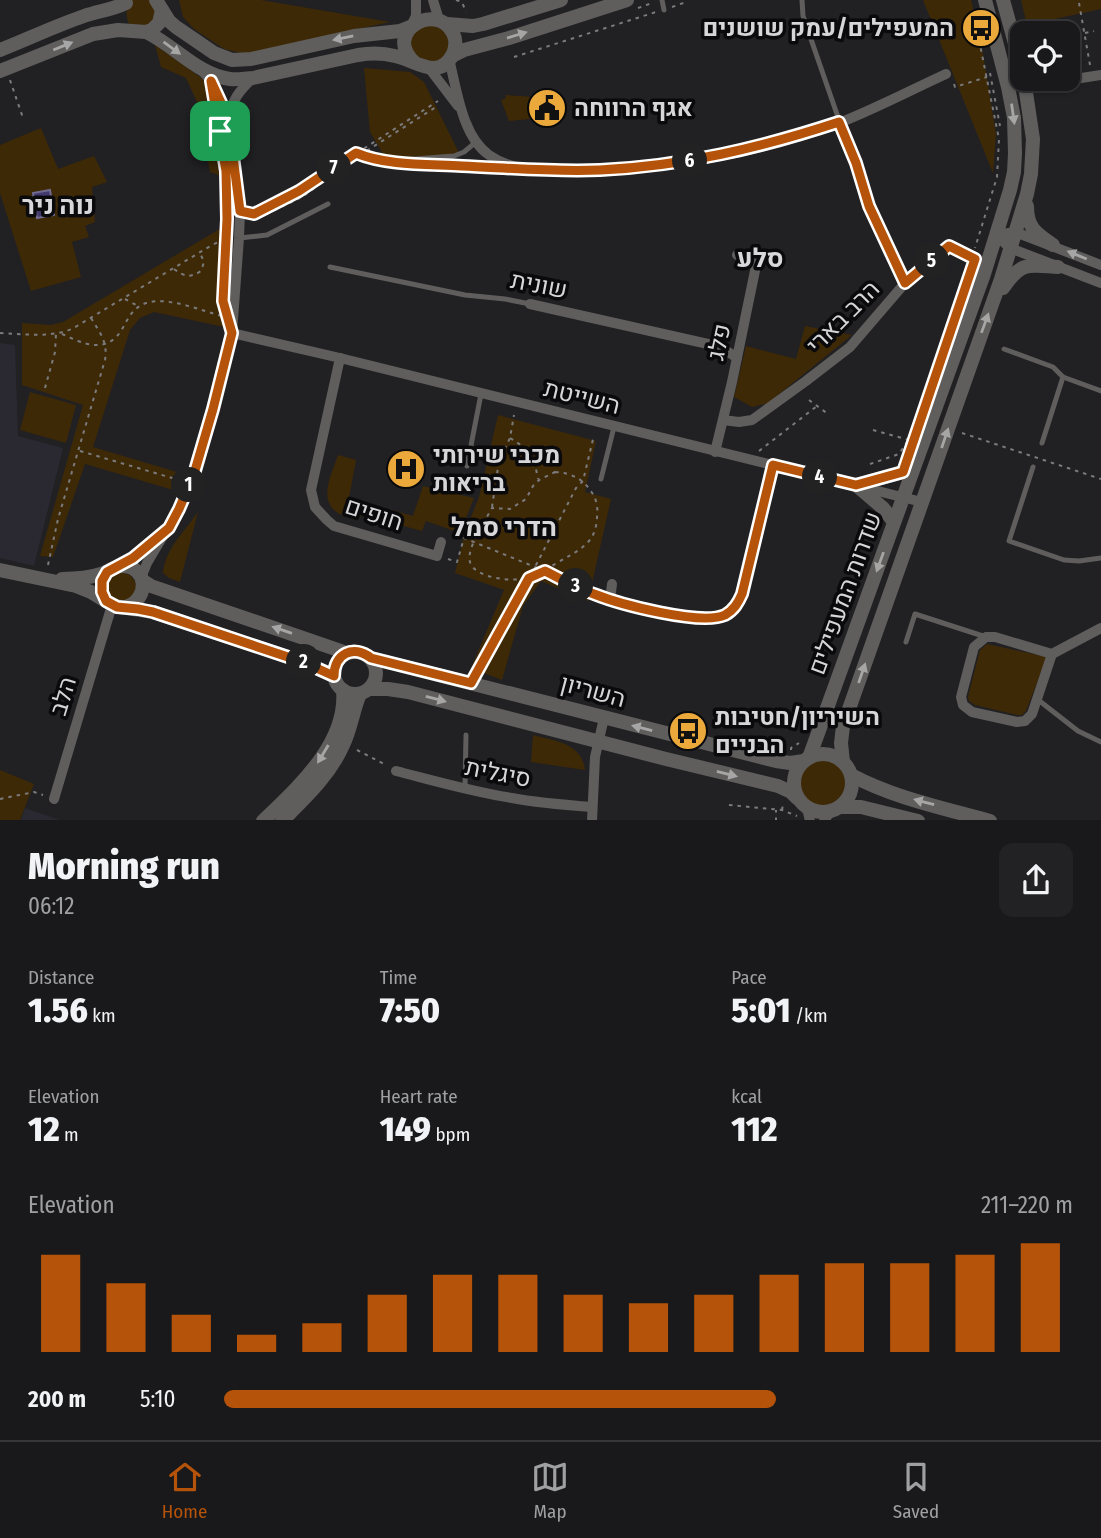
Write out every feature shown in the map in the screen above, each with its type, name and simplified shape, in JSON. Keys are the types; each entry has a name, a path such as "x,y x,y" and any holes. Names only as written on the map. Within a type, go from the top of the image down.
{"street":[{"path":"416,0 416,16 406,34 405,46 409,58 422,66 461,111 476,142 488,155 523,169 600,170 700,159 767,144 839,122 949,77"},
{"path":"433,0 455,41 451,57 461,111"},
{"path":"159,4 169,21 214,53 232,60 251,59 354,36 400,31 425,18 473,26 561,0"},
{"path":"128,2 124,16 133,30 165,43 217,76 230,79 253,78 371,53 392,55 422,66 438,67 464,50 627,0"},
{"path":"1003,0 1010,25"},
{"path":"0,50 74,20 112,10 128,2"},
{"path":"3,70 93,34 118,30 142,32 155,28 159,23 159,4"},
{"name":"שדרות המעפילים","path":"801,761 894,523 989,237 1010,190 1016,139 1008,87 981,5"},
{"path":"197,65 211,81 228,118 240,213 232,333 190,484 169,528 147,563 142,579 140,598 136,603 115,604 102,592 101,584 105,575 113,568 125,566 136,570 142,579 150,586 347,653 360,652 371,658 377,677 364,692 344,743 322,780 283,820"},
{"path":"228,118 237,95 253,78"},
{"name":"שדרות המעפילים","path":"847,769 841,743 843,726 993,300 1028,190 1033,139 1026,91"},
{"path":"839,122 856,163 869,206 905,283"},
{"path":"1028,190 1029,224 1038,235 1053,245"},
{"path":"989,237 1015,232 1101,265"},
{"path":"989,237 1010,248 1101,283"},
{"name":"הרב בארי","path":"723,420 752,420 806,381 850,347 905,283 949,246 981,262"},
{"name":"פלג","path":"715,452 757,261 737,255"},
{"path":"993,300 1020,268 1058,267"},
{"name":"שונית","path":"530,304 724,348 737,358"},
{"name":"השייטת","path":"232,333 922,502"},
{"name":"חופים","path":"340,358 311,490 315,507 334,526 438,556"},
{"path":"856,485 903,472 916,461"},
{"path":"612,584 610,600 683,617 718,618 728,614 737,605 742,594 773,465"},
{"path":"856,485 883,508 894,523"},
{"path":"47,580 92,576 113,568 133,558 169,528"},
{"path":"438,556 441,542"},
{"path":"0,570 76,586 115,604 153,612 303,662 334,676"},
{"name":"הלב","path":"54,799 115,604"},
{"path":"1052,654 986,637 974,646 961,697 963,705 972,712 1017,722 1026,721 1032,714 1052,654 1101,628"},
{"path":"347,653 337,662 334,676 336,681 343,690 354,694 364,692"},
{"name":"השריון","path":"371,658 604,718 801,761"},
{"name":"השריון","path":"364,692 388,689 408,692 778,786 791,792 803,811"},
{"path":"264,820 300,785 322,758 339,723 343,690"},
{"path":"592,820 593,779 604,718"},
{"path":"914,820 861,807 831,813 803,811 794,785 794,776 801,761 824,754 832,756 868,785 987,820"},
{"path":"831,813 847,800 851,790 847,769"},
{"name":"סיגלית","path":"396,771 465,789 540,803 592,807"}],"lane":[{"path":"662,0 664,10"},
{"path":"802,0 803,16 839,122"},
{"path":"388,161 454,156 476,142"},
{"path":"239,238 267,235 328,204"},
{"name":"שונית","path":"330,267 465,295 530,304"},
{"path":"1004,349 1054,367 1063,377 1101,391"},
{"path":"1042,443 1063,377"},
{"path":"467,466 481,394"},
{"path":"601,479 614,427"},
{"path":"1033,467 1009,541 1064,560 1101,558"},
{"path":"906,642 915,614 986,637"},
{"path":"1037,699 1078,731 1101,742"},
{"path":"465,789 466,735"}],"path":[{"path":"456,0 462,2 466,14"},
{"path":"514,57 686,2"},
{"path":"1079,3 1096,76"},
{"path":"981,5 990,77 1003,147"},
{"path":"1084,33 1094,31"},
{"path":"3,70 23,118"},
{"path":"949,77 955,87 990,77"},
{"path":"240,213 254,214 299,191 439,100"},
{"path":"240,213 254,220 302,197 360,155 436,107"},
{"path":"356,153 388,161"},
{"path":"453,165 487,167"},
{"path":"993,205 1002,167"},
{"path":"223,281 226,196"},
{"path":"935,377 989,237"},
{"path":"0,333 56,334 72,329 225,239 239,238"},
{"path":"174,268 183,276 192,277 201,271 204,262 200,253"},
{"path":"123,298 139,307"},
{"path":"61,333 95,346 106,344 120,332 126,320 139,307 148,302 173,303 228,318 232,333"},
{"path":"47,580 52,541 107,349 91,317"},
{"path":"45,388 55,352 56,334"},
{"path":"809,400 828,414"},
{"path":"492,508 510,509 526,499 539,480 555,472 564,472 583,481 596,500 596,527 592,537 582,548 529,578 503,579 477,571 470,564 469,553 492,508 499,461 510,438 516,402"},
{"path":"748,460 817,406"},
{"path":"471,683 576,488 583,481 597,423"},
{"path":"948,429 1101,479"},
{"path":"873,430 913,442"},
{"path":"510,438 529,452 539,480"},
{"path":"78,451 190,484"},
{"path":"438,556 457,562 464,538 610,600"},
{"path":"801,761 791,748 802,741"},
{"path":"344,743 396,771"},
{"path":"0,799 34,792 54,799"},
{"path":"729,805 803,811"},
{"path":"776,809 776,820"}],"shaded area":[{"path":"132,0 153,0 157,5 154,26 129,24 127,12"},
{"path":"179,0 261,0 390,22 241,53 224,49 194,29 183,17"},
{"path":"923,0 971,0 996,134 993,173"},
{"path":"1021,0 1101,0 1101,9 1046,21 1026,21"},
{"path":"437,24 448,35 449,50 439,61 424,62 412,53 410,37 421,25"},
{"path":"155,45 200,77 213,90 226,171 218,175 210,172 198,104 186,78 161,67"},
{"path":"364,68 410,72 424,82 459,153 386,159 370,132"},
{"path":"506,95 534,97 530,119 509,121 501,100 505,99"},
{"path":"41,128 58,169 94,156 107,182 92,187 95,222 85,226 89,237 72,242 81,277 31,291 0,193 0,145"},
{"path":"50,190 54,215 37,218 33,193"},
{"path":"223,227 219,290 224,327 154,312 140,318 130,330 93,447 187,475 180,492 85,464 53,557 40,556 83,405 22,385 22,323 51,325 63,322"},
{"path":"805,326 852,335 768,403 752,407 734,397 746,346 796,359"},
{"path":"0,343 15,345 18,436 63,448 34,566 0,558"},
{"path":"30,392 76,405 66,443 20,430"},
{"path":"498,415 596,441 585,492 611,499 588,601 541,581 523,606 502,680 471,668 504,590 455,573 465,532 479,497"},
{"path":"338,455 356,460 349,498 413,516 423,486 474,498 460,533 426,521 422,531 362,515 355,520 338,513 330,504 327,491"},
{"path":"198,512 180,582 163,573 167,556"},
{"path":"122,573 132,577 136,587 132,597 122,601 112,597 108,587 112,577"},
{"path":"987,644 1047,657 1022,715 975,705 969,701 980,650"},
{"path":"533,735 573,749 583,761 585,770 531,762"},
{"path":"823,759 840,766 847,783 840,800 823,807 806,800 799,783 806,766"},
{"path":"0,770 34,784 20,820 0,820"},
{"path":"25,808 60,820 21,820"}],"place":[{"name":"המעפילים/עמק שושנים","path":"981,28"},
{"name":"אגף הרווחה","path":"547,108"},
{"name":"מכבי שירותי בריאות","path":"406,469"},
{"name":"השיריון/חטיבות הבניים","path":"688,731"}],"district":[{"name":"נוה ניר","path":"58,205"},
{"name":"סלע","path":"760,258"},
{"name":"הדרי סמל","path":"504,527"}],"route":[{"path":"211,81 228,118 240,211 254,214 299,191 356,153 388,161 546,171 600,170 700,159 791,138 839,122 856,163 869,206 905,283 949,246 975,259 903,472 856,485 773,465 742,594 737,605 728,614 718,618 677,616 591,594 545,571 529,578 471,683 353,651 339,659 334,676 303,662 153,612 117,607 106,601 101,588 107,572 133,558 169,528 194,474 213,409 232,333 223,301 227,186 220,131 211,81"}]}
